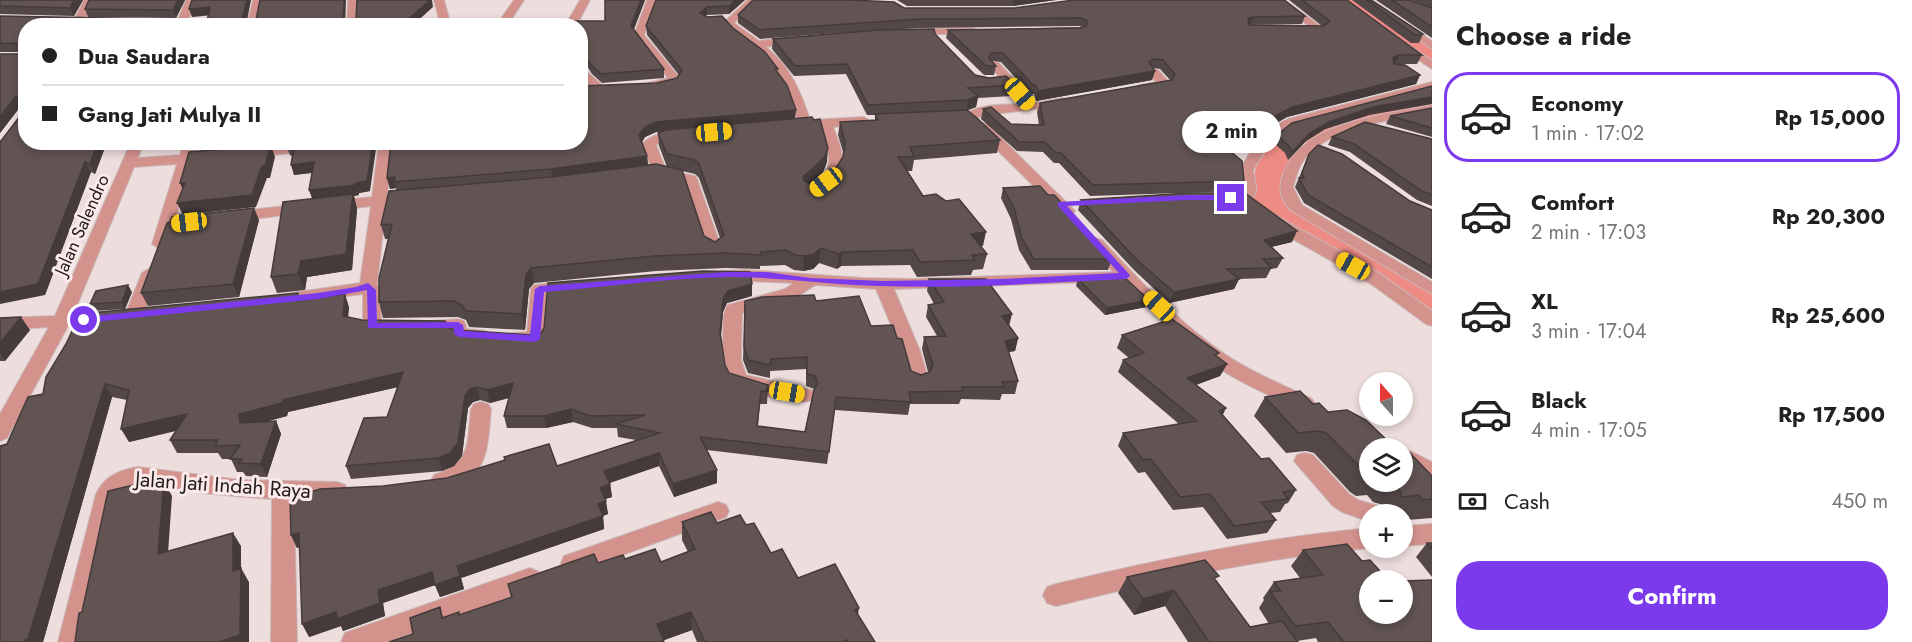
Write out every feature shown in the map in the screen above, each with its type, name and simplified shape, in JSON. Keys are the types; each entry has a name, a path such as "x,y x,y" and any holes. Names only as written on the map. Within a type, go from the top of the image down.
{"street":[{"path":"82,18 89,0"},
{"path":"184,18 191,0"},
{"path":"254,18 258,0"},
{"path":"352,0 352,18"},
{"path":"439,0 444,18"},
{"path":"507,18 519,0"},
{"path":"575,18 585,0"},
{"path":"645,86 667,84 673,82 674,78 639,35 652,0"},
{"path":"754,0 724,19 779,65 793,85 805,124"},
{"path":"1279,0 1319,29 1295,30"},
{"path":"1365,0 1432,46"},
{"path":"904,32 983,31"},
{"path":"1392,37 1432,67"},
{"path":"757,45 808,38"},
{"path":"995,65 1003,80 1032,107"},
{"path":"1414,69 1432,67"},
{"path":"1130,90 1164,84 1154,72"},
{"path":"588,75 604,88 588,88"},
{"path":"1244,198 1250,190 1246,171 1262,142 1273,130 1293,122 1432,86"},
{"path":"1075,100 1032,107 981,111 963,117 981,126 1061,204 1126,276 1209,352 1244,373 1325,414"},
{"path":"1432,109 1364,124 1327,136 1296,160 1286,188 1292,203 1333,231 1432,289"},
{"path":"782,126 880,121"},
{"path":"811,193 831,177 836,169 836,154 825,123"},
{"path":"1364,124 1391,132"},
{"path":"657,172 659,170 649,144 662,137 691,134"},
{"path":"1312,146 1330,152"},
{"name":"Jalan Salendro","path":"0,433 61,322 135,150"},
{"path":"134,315 173,224 189,150"},
{"path":"130,163 285,150"},
{"path":"368,286 385,150"},
{"path":"639,176 657,172 690,179 714,250"},
{"path":"214,219 403,198"},
{"path":"1226,198 1244,198 1295,234 1373,277 1432,320"},
{"path":"1061,204 1084,203"},
{"path":"705,275 767,275 810,281 883,284 1002,282 1126,276"},
{"path":"805,395 752,385 737,379 732,360 733,314 734,309 791,293 810,281"},
{"path":"883,284 911,351 918,378"},
{"path":"368,286 372,290 372,326 458,325 459,334 535,339 540,289 588,285"},
{"path":"264,302 358,290 368,286"},
{"path":"0,324 61,322 158,313"},
{"path":"424,484 454,478 470,468 474,459 481,409"},
{"path":"1305,461 1341,500 1359,509"},
{"path":"1413,461 1432,472"},
{"name":"Jalan Jati Indah Raya","path":"71,642 105,498 116,482 141,475 180,482 283,492 363,491"},
{"path":"283,492 284,642"},
{"path":"354,642 718,511"},
{"path":"1413,535 1432,534"},
{"path":"1056,595 1182,564 1280,546 1359,539"}],"building":[{"path":"0,0 74,0 70,8 0,6"},
{"path":"89,0 178,0 173,10 85,9"},
{"path":"192,0 247,0 242,18 208,18 210,7 189,9"},
{"path":"260,0 344,0 343,18 256,18"},
{"path":"357,0 430,0 410,18 356,18"},
{"path":"605,0 641,0 631,26 664,69 601,74 588,60 588,21 605,21"},
{"path":"656,0 736,0 729,6 707,7 700,13 707,17 722,16 733,28 765,52 787,85 796,110 656,122 645,127 639,135 647,156 551,169 394,182 395,177 387,178 390,150 588,150 588,86 657,83 677,78 682,70 646,26"},
{"path":"753,0 894,2 904,8 1015,8 1074,0 1284,0 1305,16 1254,17 1248,18 1249,25 1323,26 1330,21 1302,0 1347,0 1422,55 1399,55 1393,58 1394,64 1405,65 1420,75 1292,107 1275,116 1259,131 1205,131 1242,161 1244,181 1093,185 1061,153 1056,153 1045,142 1019,142 983,109 991,107 1011,124 1044,125 1040,103 1172,80 1175,74 1163,60 1153,59 1149,62 1155,71 1038,91 1036,85 1033,85 1003,53 991,53 989,58 996,66 986,66 948,30 1081,28 1087,25 1087,21 1081,18 920,19 760,30 738,15"},
{"path":"1367,0 1371,0 1423,34 1415,35"},
{"path":"1392,0 1410,0 1432,8 1432,27"},
{"path":"0,16 106,18 18,18 18,44 0,43"},
{"path":"934,29 935,34 975,75 989,78 1006,76 1015,85 968,88 978,96 968,100 868,105 847,64 795,66 773,39 878,30"},
{"path":"0,54 18,54 18,97 15,97 0,117"},
{"path":"1432,86 1432,97 1373,107 1329,122 1310,133 1292,152 1277,135 1292,123"},
{"path":"1432,108 1432,128 1390,116"},
{"path":"967,110 1000,140 910,147 914,157 898,157 923,196 936,194 946,201 959,199 986,232 971,234 987,254 972,255 975,260 920,262 913,250 842,252 839,254 821,248 814,254 804,256 795,255 786,250 761,252 761,255 726,253 655,256 531,268 526,274 522,314 466,311 462,305 454,301 379,302 379,278 392,224 381,225 389,191 551,177 656,164 682,170 704,236 715,242 724,235 699,164 695,160 667,154 658,133 665,130 812,117 814,120 820,119 828,148 824,158 803,177 804,181 813,185 832,174 843,157 845,143 840,122 878,120 875,114"},
{"path":"18,119 18,150 95,150 90,164 85,162 38,284 0,292 0,141"},
{"path":"1365,122 1432,139 1432,195 1422,191 1354,144 1332,137"},
{"path":"1318,145 1342,154 1410,201 1432,210 1432,267 1308,195 1299,178 1304,178 1302,173 1309,154"},
{"path":"270,150 252,195 177,203 185,183 180,183 189,152"},
{"path":"294,150 372,150 367,181 356,183 356,185 309,190 314,162 291,165"},
{"path":"1040,186 1048,195 1054,195 1057,198 1112,259 1034,259 1022,239 1014,208 1003,188"},
{"path":"1190,193 1245,193 1297,231 1264,240 1283,258 1263,259 1271,268 1227,269 1239,279 1174,292 1137,260 1081,200"},
{"path":"353,194 346,254 301,261 298,274 271,277 283,202"},
{"path":"254,208 233,284 141,293 167,223 172,217"},
{"path":"703,271 750,272 752,284 728,291 723,299 720,332 725,365 729,373 768,385 768,391 761,391 757,426 805,432 814,390 818,383 815,376 807,374 807,357 771,359 770,365 748,360 744,347 745,301 762,297 814,295 816,301 859,296 871,326 893,325 897,338 902,339 911,371 921,375 930,372 933,365 924,337 946,336 928,305 944,302 929,279 986,279 1012,314 1002,316 1018,338 1005,341 1018,381 1002,382 1004,387 962,387 963,391 909,392 911,402 836,397 829,452 700,437 717,470 673,484 659,453 604,471 610,484 600,488 606,501 598,504 603,516 457,566 460,576 435,585 432,572 378,590 380,603 337,619 336,612 302,624 299,533 291,535 290,498 320,489 383,486 447,478 505,460 504,457 549,444 557,466 660,433 616,424 645,415 590,416 571,409 544,416 504,416 513,383 487,390 477,387 470,389 465,396 458,443 450,453 439,458 346,466 364,418 387,417 403,372 283,400 282,403 239,414 240,423 276,421 261,464 239,463 242,459 230,459 240,445 215,446 218,440 170,440 187,414 121,429 129,390 105,384 28,639 24,642 0,642 0,446 7,444 28,397 43,394 46,377 66,344 80,314 298,293 296,301 345,294 343,316 362,320 445,321 449,328 456,330 533,335 541,333 544,328 548,283"},
{"path":"1124,277 1149,300 1107,308 1078,279"},
{"path":"128,285 122,302 90,304 96,291"},
{"path":"21,317 0,343 0,318"},
{"path":"1172,319 1219,353 1215,355 1227,364 1187,378 1226,408 1219,411 1261,459 1269,458 1296,490 1283,492 1288,499 1261,502 1276,520 1234,526 1210,494 1180,497 1151,459 1143,460 1123,433 1197,421 1123,360 1144,353 1122,335"},
{"path":"1300,391 1313,404 1319,403 1328,412 1347,410 1359,416 1359,426 1372,426 1385,438 1359,438 1359,466 1326,433 1318,431 1298,433 1265,397"},
{"path":"1413,456 1432,476 1432,499 1423,500 1419,495 1402,497 1400,492 1413,492"},
{"path":"158,479 157,484 164,482 158,554 233,533 233,571 241,568 240,635 219,642 75,642 79,613 82,612 108,491"},
{"path":"711,512 717,523 740,515 746,525 754,523 771,553 782,549 798,578 835,564 859,608 855,610 875,642 848,642 847,640 842,642 705,642 691,612 657,624 664,642 389,642 413,634 410,618 440,607 442,618 459,612 459,615 512,597 508,584 594,554 598,563 623,555 625,559 655,549 661,562 695,549 682,522"},
{"path":"1347,544 1362,561 1370,560 1379,570 1359,570 1359,624 1413,624 1413,581 1432,580 1432,642 1344,642 1328,622 1295,626 1270,592 1281,591 1274,582 1323,575 1303,550"},
{"path":"1205,560 1219,576 1214,578 1250,627 1282,621 1298,642 1209,642 1174,590 1143,599 1127,577"}],"waterway":[{"path":"1352,0 1432,55"},
{"path":"1432,99 1313,129 1289,140 1275,157 1266,189 1267,202 1306,231 1412,291 1432,305"}],"route":[{"path":"84,320 318,296 358,290 368,286 372,290 372,326 458,325 459,334 535,339 540,289 727,275 767,275 810,281 883,284 1002,282 1126,276 1061,204 1186,197 1231,198"}]}
